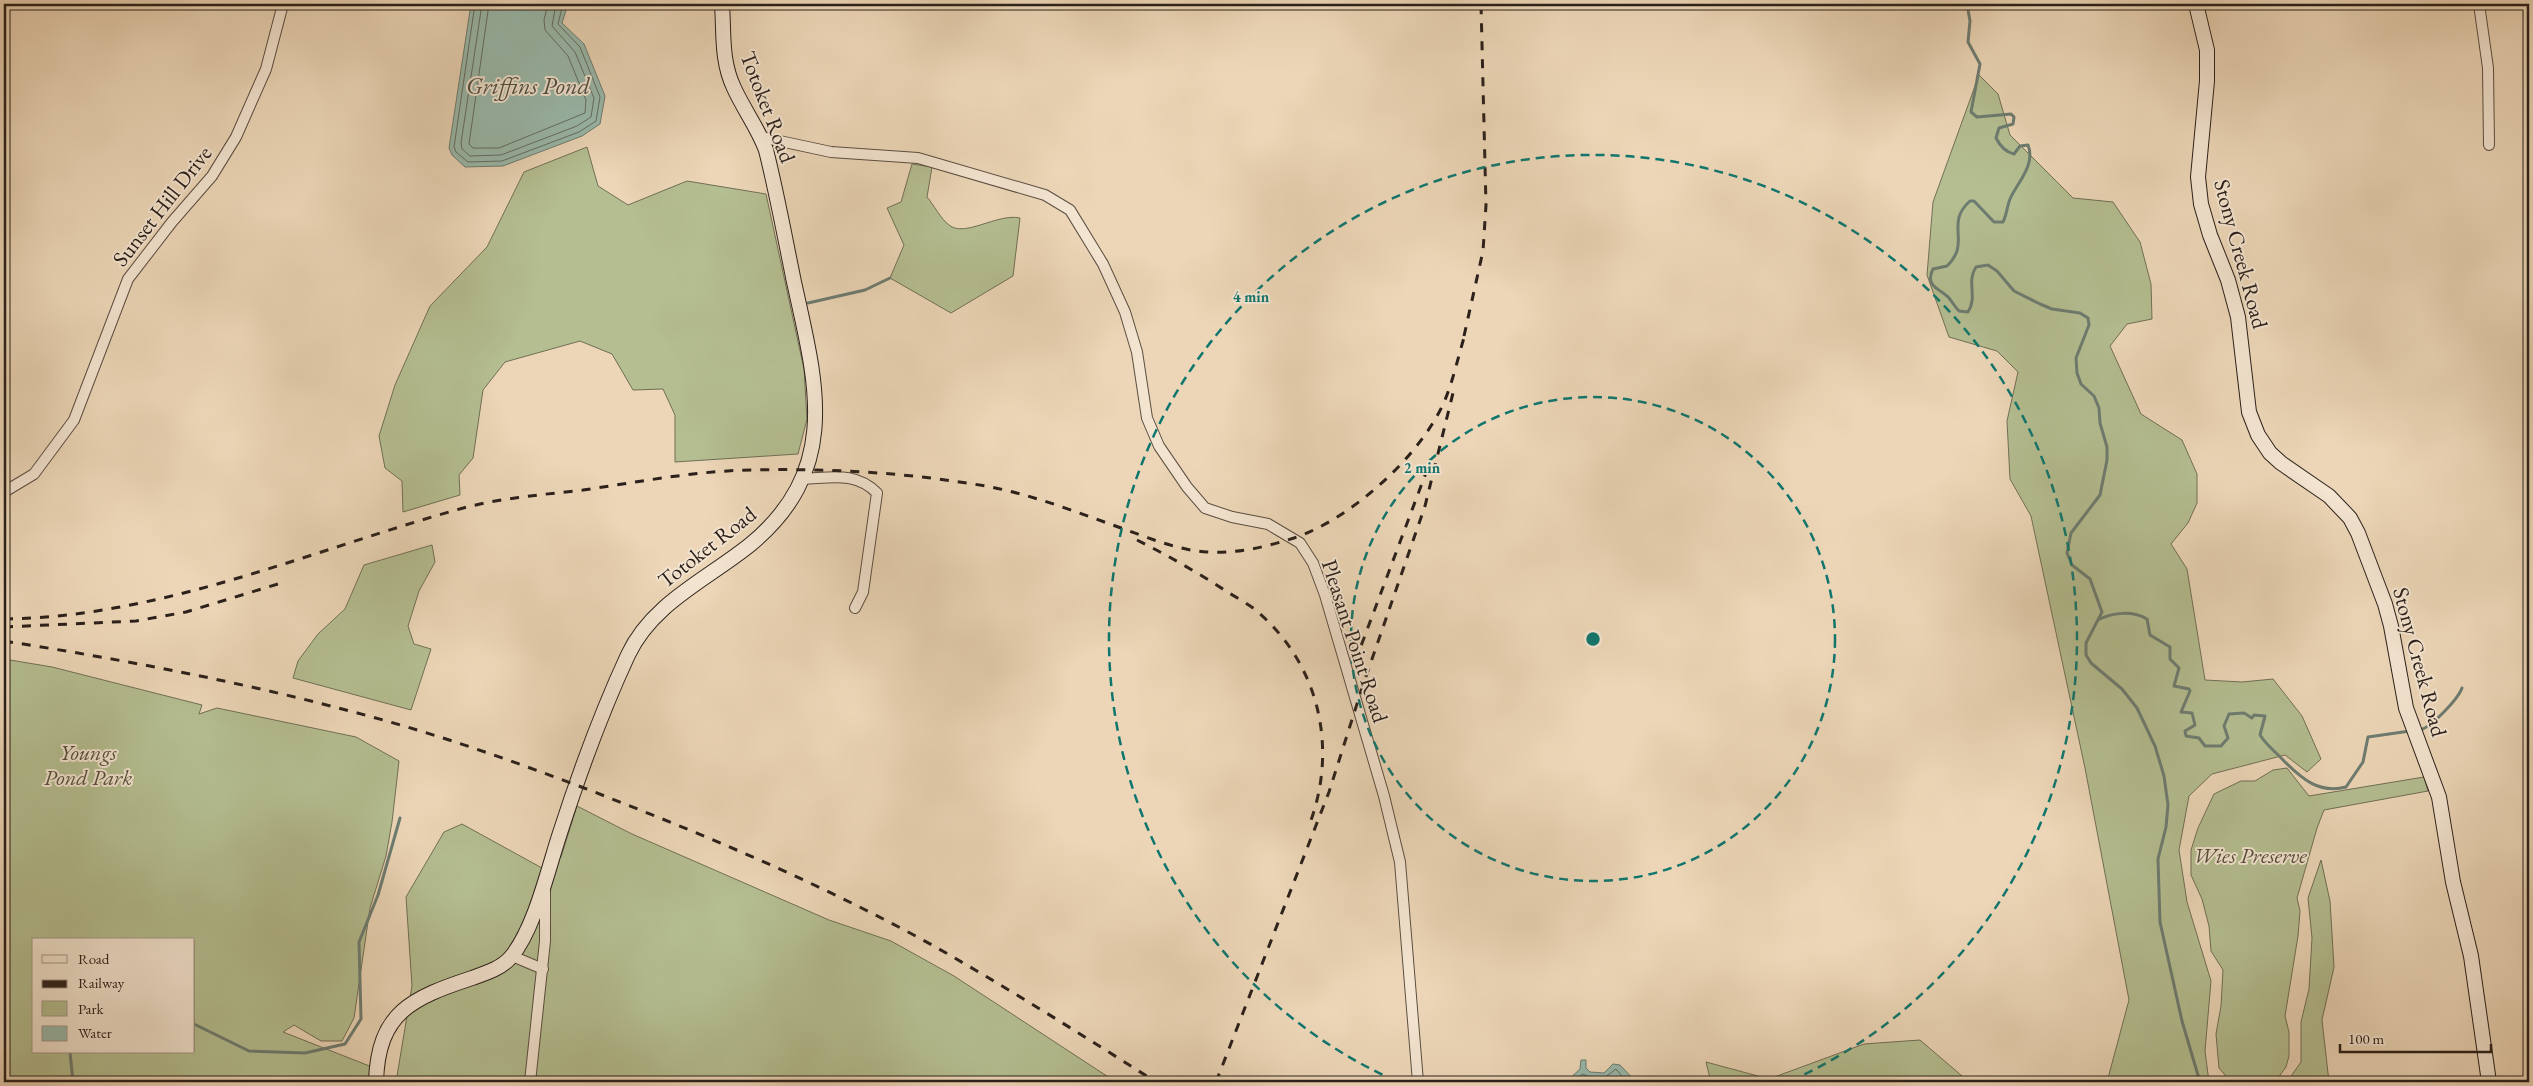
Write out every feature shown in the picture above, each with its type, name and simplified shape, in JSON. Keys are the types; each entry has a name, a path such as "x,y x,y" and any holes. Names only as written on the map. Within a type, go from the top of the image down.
{"main road":[{"name":"Totoket Road","path":"545,880 570,804 624,664 638,637 672,601 762,535 788,504 803,479 814,439 815,389 797,292 761,137 734,88 728,71 724,53 722,4"},
{"name":"Stony Creek Road","path":"2196,4 2207,50 2207,81 2198,177 2208,227 2228,280 2238,316 2249,412 2258,435 2270,453 2286,467 2329,496 2350,518 2358,533 2385,604 2391,626 2406,708 2434,780 2442,810 2453,882 2471,956 2489,1082"},
{"path":"376,1082 380,1044 389,1026 401,1012 431,992 495,969 512,956 525,934 545,880"}],"street":[{"name":"Sunset Hill Drive","path":"4,492 34,474 74,420 128,279 172,222 212,176 236,137 266,69 284,4"},
{"path":"2479,4 2488,68 2489,145"},
{"name":"Pleasant Point Road","path":"761,137 831,152 918,158 1045,195 1070,210 1103,264 1125,312 1137,352 1147,418 1159,446 1187,487 1205,508 1232,517 1268,524 1293,538 1300,543 1313,563 1325,596 1384,796 1400,862 1418,1082"},
{"path":"803,479 844,476 869,485 877,493 863,592 855,608"},
{"name":"Totoket Road","path":"530,1082 546,941 545,880"},
{"path":"512,956 543,969"}],"green space":[{"path":"1979,75 1998,94 2010,135 2073,198 2113,202 2140,242 2151,284 2152,319 2127,324 2110,346 2141,414 2182,440 2197,474 2197,503 2188,523 2171,544 2187,569 2205,680 2242,682 2273,679 2302,716 2321,759 2307,772 2285,755 2212,774 2189,796 2179,850 2187,902 2211,981 2205,1051 2209,1082 2107,1082 2129,1000 2085,768 2031,516 2010,479 2007,421 2018,372 1997,351 1949,337 1927,275 1933,202"},
{"path":"587,147 598,186 628,205 687,181 766,194 804,369 807,419 798,454 675,462 675,415 663,389 633,390 612,354 580,341 505,362 483,390 473,458 459,475 460,495 403,512 402,481 385,468 379,436 395,385 430,306 487,247 524,172"},
{"path":"912,164 932,167 927,197 949,225 964,229 1011,217 1020,218 1013,276 951,313 890,278 904,245 887,208 901,202"},
{"path":"432,545 435,562 419,591 408,626 414,644 431,649 411,710 293,678 298,661 318,634 345,609 364,565"},
{"name":"Youngs Pond Park","path":"4,659 52,667 202,705 199,714 217,708 356,737 399,761 392,822 386,856 370,908 354,1018 342,1041 321,1041 294,1025 283,1032 372,1067 371,1082 4,1082"},
{"name":"Wies Preserve","path":"2287,768 2309,796 2424,777 2428,791 2324,810 2297,898 2300,911 2298,936 2285,1016 2289,1032 2289,1056 2286,1067 2275,1082 2231,1082 2219,1068 2216,1034 2221,1006 2223,970 2211,951 2209,926 2202,899 2191,875 2191,850 2198,828 2214,794 2241,781 2255,781 2273,770"},
{"path":"577,806 632,834 829,920 891,941 954,976 1116,1082 396,1082 412,986 406,897 444,832 462,824 542,868 561,857"},
{"path":"2321,860 2330,901 2334,967 2322,1020 2329,1082 2287,1082 2301,1062 2301,1022 2309,989 2312,938 2308,898"},
{"path":"1920,1040 1962,1076 1962,1082 1711,1082 1706,1062 1769,1079 1864,1044"}],"water":[{"name":"Griffins Pond","path":"471,4 568,4 562,23 584,44 605,96 600,124 582,136 503,166 465,167 452,155 449,148"},
{"path":"1581,1060 1586,1060 1586,1068 1590,1072 1604,1073 1613,1064 1620,1065 1636,1082 1566,1082 1580,1069"}],"waterway":[{"path":"1967,4 1970,21 1968,42 1980,64 1971,112 1977,117 2011,114 2014,117 2013,124 1999,128 1996,138 2003,148 2014,154 2020,146 2028,145 2030,160 2025,174 2010,199 2003,222 1994,222 1974,201 1970,201 1963,209 1959,217 1958,241 1954,257 1947,266 1933,269 1931,280 1932,284 1946,295 1959,311 1968,312 1972,301 1973,273 1976,267 1988,265 1997,271 2014,291 2052,309 2080,313 2088,318 2089,325 2076,358 2077,373 2081,384 2094,396 2099,408 2100,423 2107,447 2107,460 2100,495 2071,533 2067,553 2072,565 2090,579 2102,612 2086,643 2086,655 2091,663 2122,689 2137,708 2155,746 2164,776 2168,805 2166,827 2158,859 2160,922 2182,1021 2200,1082"},
{"path":"808,303 865,290 890,278"},
{"path":"2100,619 2124,613 2142,616 2147,619 2150,635 2170,647 2170,659 2179,668 2174,686 2189,689 2190,691 2181,712 2192,713 2195,725 2185,731 2186,736 2199,738 2205,746 2221,746 2228,738 2224,726 2229,714 2244,713 2252,718 2254,715 2265,716 2260,735 2269,746 2304,779 2319,787 2336,789 2346,787 2363,762 2368,737 2410,731"},
{"path":"2419,730 2430,725 2443,713 2462,688"},
{"path":"195,1024 249,1051 305,1053 345,1044 361,1019 359,942 378,895 400,818"},
{"path":"70,1054 73,1082"}],"railway":[{"path":"1464,336 1483,251 1486,205 1481,4"},
{"path":"4,619 62,615 120,607 177,595 233,580 456,510 488,503 519,497 709,472 781,470 871,472 961,482 991,487 1041,500 1185,549 1207,552 1250,549 1294,538 1316,529 1360,501 1402,463 1419,443 1445,400 1466,331"},
{"path":"1216,1082 1329,792 1363,685 1425,506 1453,393"},
{"path":"1355,662 1430,462"},
{"path":"1137,540 1184,565 1252,607 1279,633 1296,657 1309,682 1317,709 1322,737 1322,765 1318,794 1310,823"},
{"path":"4,627 136,621 186,612 278,584"},
{"path":"4,641 195,675 336,707 459,743 584,788 761,860 890,922 989,978 1156,1082"}]}
